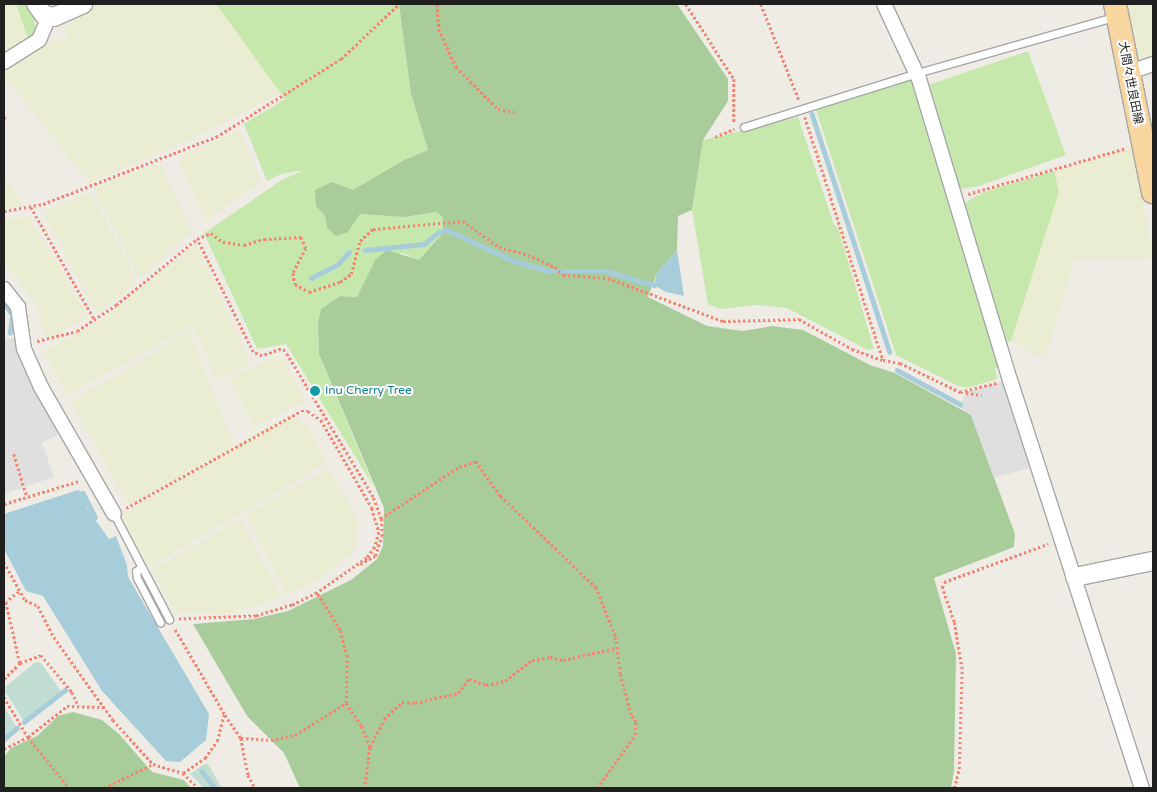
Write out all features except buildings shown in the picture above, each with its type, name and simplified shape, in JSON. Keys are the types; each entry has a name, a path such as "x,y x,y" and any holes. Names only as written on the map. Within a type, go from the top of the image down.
{"main road":[{"name":"大間々世良田線","path":"1116,10 1142,143 1152,177"}],"street":[{"path":"36,4 41,12 49,16 58,16 83,4"},
{"path":"884,4 917,73 1061,539 1075,577 1142,788"},
{"path":"4,62 40,40 49,16"},
{"path":"1127,73 1153,64"},
{"path":"4,289 18,306 28,361 56,418 114,514"},
{"path":"1075,577 1153,561"}],"lane":[{"path":"744,126 802,110 1116,10"},
{"path":"114,514 140,568 169,619"},
{"path":"140,568 136,571 137,578 160,622"}],"path":[{"path":"4,212 31,207 216,137 341,60 399,4"},
{"path":"437,4 439,29 456,67 498,109 518,113"},
{"path":"686,4 734,79 734,129"},
{"path":"761,4 802,110 883,360"},
{"path":"715,137 744,126"},
{"path":"955,199 1142,143"},
{"path":"31,207 94,320"},
{"path":"24,340 37,340 77,331 94,320 197,239 211,233 223,242 244,245 264,239 301,237 306,248 293,273 295,284 310,292 340,282 351,274 360,241 367,233 381,227 417,227 462,220 499,248 528,255 562,273 608,278 722,321 782,317 799,319 852,349 883,360 900,363 965,392 982,395"},
{"path":"197,239 253,352 262,356 281,349 285,351 364,481 381,519 382,536 375,556 358,565"},
{"path":"965,392 1004,381"},
{"path":"114,514 302,411 308,411 321,420 372,508 378,536 367,558 317,593 292,606 256,616 169,619 224,714 241,738 248,775 255,788"},
{"path":"14,454 27,497"},
{"path":"381,519 458,468 476,462 480,464 500,496 596,588 610,619 631,715 636,722 635,735 597,788"},
{"path":"4,504 92,476"},
{"path":"954,788 959,769 962,669 954,622 942,588 944,582 1061,539"},
{"path":"4,562 25,600 38,606 54,637 102,707 153,764 183,773 198,788"},
{"path":"20,592 6,602 20,663"},
{"path":"317,593 343,639 347,657 346,703 362,726 370,747"},
{"path":"365,788 370,747 384,719 402,702 415,704 458,693 469,678 486,685 505,681 532,660 550,657 564,660 616,648"},
{"path":"4,678 20,663 41,655 72,692 78,705"},
{"path":"4,697 28,737 68,788"},
{"path":"241,738 271,740 295,735 346,703"},
{"path":"4,749 28,737 59,710 78,705 102,707"},
{"path":"183,773 204,758 218,742 224,714"},
{"path":"104,788 153,764"}],"green space":[{"path":"4,4 16,4 28,33 28,38 4,52"},
{"path":"16,4 30,4 37,33 4,56 4,52 28,38"},
{"path":"95,4 216,4 281,92 201,135 90,183 4,76 4,70 58,37 62,42 68,38 63,29"},
{"path":"216,4 399,4 411,94 428,150 404,160 353,190 332,182 316,206 325,216 327,228 348,232 360,214 404,217 437,212 443,218 443,233 419,260 402,253 375,260 357,297 340,296 321,309 318,323 319,354 374,487 286,344 257,349 204,233 282,180 304,170 281,174 267,181 244,124 285,99"},
{"path":"399,4 677,4 728,79 728,101 703,140 692,210 678,216 677,250 657,273 648,297 707,326 743,331 772,326 803,330 870,365 895,373 971,415 1015,534 1014,547 934,578 956,654 954,771 951,788 300,788 284,753 247,716 193,624 254,619 288,611 351,580 377,559 383,546 384,508 319,354 318,323 321,309 340,296 357,297 375,260 387,250 419,260 443,233 443,218 437,212 404,217 360,214 348,232 336,236 327,228 325,216 316,206 315,190 332,182 353,190 404,160 428,150 411,94"},
{"path":"1126,4 1153,4 1153,58 1144,61 1136,58"},
{"path":"1028,51 1066,155 979,186 960,189 928,85"},
{"path":"910,80 914,83 1002,367 995,369 997,379 970,387 960,387 896,355 816,110"},
{"path":"798,117 834,225 838,228 874,349 868,350 787,308 758,305 720,309 708,304 692,210 703,140"},
{"path":"240,130 261,181 206,221 179,162 182,156"},
{"path":"1128,149 1135,151 1153,258 1074,259 1045,359 1011,341 1059,192 1054,171"},
{"path":"160,165 192,232 140,279 93,188"},
{"path":"1054,171 1059,192 1011,341 1003,343 964,203 984,192"},
{"path":"4,176 22,203 21,207 4,209"},
{"path":"83,194 91,195 136,278 135,284 120,297 96,312 43,212"},
{"path":"29,217 88,318 51,337 43,332 37,303 4,264 4,220"},
{"path":"196,244 248,356 248,366 217,379 192,326 68,395 43,351 96,324"},
{"path":"189,331 234,446 130,506 71,402"},
{"path":"279,355 284,360 307,404 294,406 254,427 229,378"},
{"path":"292,416 306,424 327,463 149,567 120,516 270,425"},
{"path":"329,468 358,521 358,547 325,575 287,595 245,515"},
{"path":"240,519 282,597 232,613 175,614 152,570"},
{"path":"36,662 41,663 62,693 24,722 5,691 6,686"},
{"path":"4,707 17,728 4,739"},
{"path":"73,712 102,720 120,735 152,772 184,780 191,788 4,788 4,757 11,748 37,736 58,716"},
{"path":"204,764 208,764 222,788 204,788 190,774"}],"shaded area":[{"path":"14,338 17,354 58,434 42,443 54,477 4,494 4,340"},
{"path":"1004,381 1032,467 994,478 971,415 960,407 965,392"}],"water":[{"path":"677,250 684,296 666,292 654,285 657,273"},
{"path":"78,490 83,493 87,508 109,539 116,536 127,565 128,577 209,714 206,740 180,762 166,761 102,691 43,596 26,591 4,549 4,514"}],"waterway":[{"path":"812,114 890,352"},
{"path":"365,250 424,244 439,232 447,230 514,261 548,271 606,271 654,285"},
{"path":"311,278 338,264 349,252"},
{"path":"4,303 13,315 10,333"},
{"path":"897,370 960,404"},
{"path":"83,493 95,517 89,522"},
{"path":"24,722 65,690"},
{"path":"4,739 17,728"},
{"path":"202,771 215,788"}],"place":[{"name":"Inu Cherry Tree","path":"315,391"}]}
